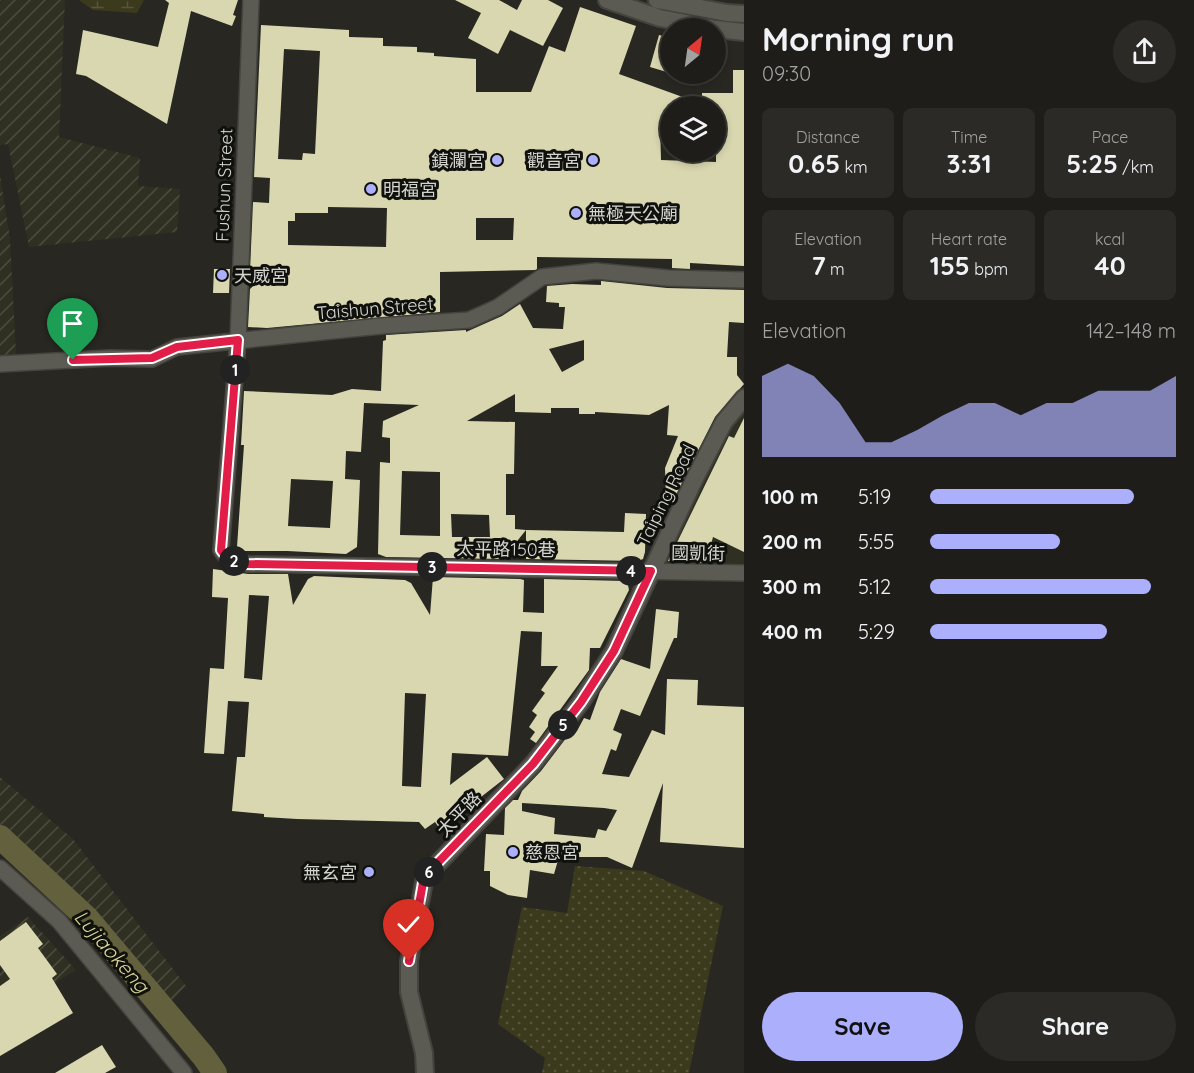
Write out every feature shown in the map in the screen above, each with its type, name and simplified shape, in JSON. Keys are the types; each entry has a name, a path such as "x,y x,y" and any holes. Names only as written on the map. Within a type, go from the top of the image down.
{"street":[{"name":"Fushun Street","path":"221,550 238,340 251,0"},
{"path":"607,0 660,18"},
{"path":"657,0 728,14 744,14"},
{"path":"726,30 744,32"},
{"name":"Taishun Street","path":"0,364 152,358 177,347 469,320 498,307 542,277 596,271 668,278 744,280"},
{"name":"Taiping Road","path":"651,571 724,422 744,398"},
{"name":"太平路150巷","path":"221,550 231,561 248,564 651,571"},
{"name":"國凱街","path":"651,571 744,573"},
{"name":"太平路","path":"425,1073 424,1053 409,992 409,961 424,877 533,764 581,702 614,651 651,571"},
{"path":"0,868 59,921 184,1073"}],"shaded area":[{"path":"0,0 65,0 59,137 140,158 138,186 180,189 177,232 29,247 8,144 0,145"},
{"path":"0,175 10,239 16,355 0,356"},
{"path":"744,406 744,568 661,564 727,425"},
{"path":"0,777 73,839 186,986 170,1003 0,827"},
{"path":"28,917 76,970 0,1018 0,974 2,971 0,968 0,936"}],"green space":[{"path":"79,0 144,0 137,13 93,10"},
{"path":"575,866 644,871 723,906 689,1073 542,1073 545,1058 498,1024 522,907 567,913"}],"building":[{"path":"165,0 238,0 232,26 191,11 167,124 86,76 76,74 83,30 158,47 169,3"},
{"path":"455,0 499,0 517,10 522,0 548,0 563,8 543,46 510,30 498,54 468,38 481,13"},
{"path":"580,7 636,26 619,74 680,96 660,96 660,162 726,162 726,96 702,96 702,93 733,93 733,70 744,70 744,266 690,263 690,269 672,268 672,259 537,257 537,269 535,270 440,272 440,312 267,328 248,327 250,289 263,277 250,271 253,202 269,203 270,178 254,177 261,25 349,30 349,37 383,38 383,46 417,47 417,52 434,53 434,56 476,59 476,92 531,92 549,46 565,52","holes":["284,49 320,51 315,154 303,153 302,160 278,159","328,207 387,208 386,247 288,245 288,221 295,221 295,213 328,213","476,218 514,218 513,240 476,240"]},
{"path":"659,35 660,35 660,70 650,67"},
{"path":"214,269 230,269 229,293 213,293"},
{"path":"601,281 667,288 744,290 744,323 729,322 727,357 737,357 737,375 744,384 715,417 672,503 666,499 665,468 678,436 667,435 669,405 649,415 595,412 595,414 579,414 579,408 551,408 551,413 515,412 515,394 467,421 515,422 514,474 506,474 506,515 515,515 515,529 526,530 510,550 502,550 502,559 386,557 378,554 380,462 390,463 390,438 382,437 383,421 419,405 364,403 361,452 346,451 345,479 360,480 357,547 346,554 240,551 237,547 244,445 241,445 244,391 332,395 352,389 381,391 383,341 386,340 386,335 466,330 466,332 502,316 520,304 533,328 563,329 565,307 559,307 559,303 546,302 547,286 601,285","holes":["584,340 584,360 562,372 549,349","402,471 440,472 440,536 400,535","291,479 333,481 330,528 288,526","451,514 489,515 490,537 452,537"]},
{"path":"744,418 744,552 713,537 706,563 668,561 729,436 734,438"},
{"path":"625,513 646,514 643,559 638,561 526,559 526,530 624,532"},
{"path":"213,569 248,574 288,574 293,605 308,579 314,576 405,580 411,583 430,615 433,577 524,580 523,612 544,613 544,579 624,581 629,590 600,648 590,648 589,670 536,743 530,739 535,732 529,727 537,715 532,711 545,693 541,690 558,666 541,666 542,632 521,631 508,756 452,753 450,785 487,757 504,779 440,829 435,822 425,829 419,822 297,819 264,817 264,814 232,811 237,757 245,757 249,702 228,701 224,754 204,753 210,668 224,669 228,598 212,597","holes":["249,595 269,596 262,680 244,678","405,693 426,694 421,787 402,786"]},
{"path":"656,609 679,612 677,638 674,638 640,716 621,709 613,730 622,734 616,751 611,749 602,774 629,777 652,730 665,735 667,679 698,680 697,705 744,707 744,848 660,842 663,783 632,868 607,857 559,857 554,874 530,870 527,898 508,895 490,886 490,871 484,871 486,834 504,835 505,808 513,800 518,800 522,791 541,771 570,733 577,731 584,718 590,720 600,692 621,659 650,669","holes":["522,803 617,810 606,831 598,829 595,838 554,834 555,818 522,811"]},
{"path":"26,922 43,944 38,948 57,974 52,978 73,1013 0,1056 0,986 10,979 0,965 0,941"},
{"path":"102,1045 116,1067 105,1073 55,1073"}],"waterway":[{"name":"Lujiaokeng","path":"0,837 87,918 215,1073"}],"place":[{"name":"鎮瀾宮","path":"497,160"},
{"name":"觀音宮","path":"593,160"},
{"name":"明福宮","path":"371,189"},
{"name":"無極天公廟","path":"576,213"},
{"name":"天威宮","path":"222,275"},
{"name":"慈恩宮","path":"513,852"},
{"name":"無玄宮","path":"369,872"}],"route":[{"path":"73,360 152,358 177,347 238,340 221,550 231,561 248,564 651,571 614,651 581,702 533,764 424,877 409,961"}]}
